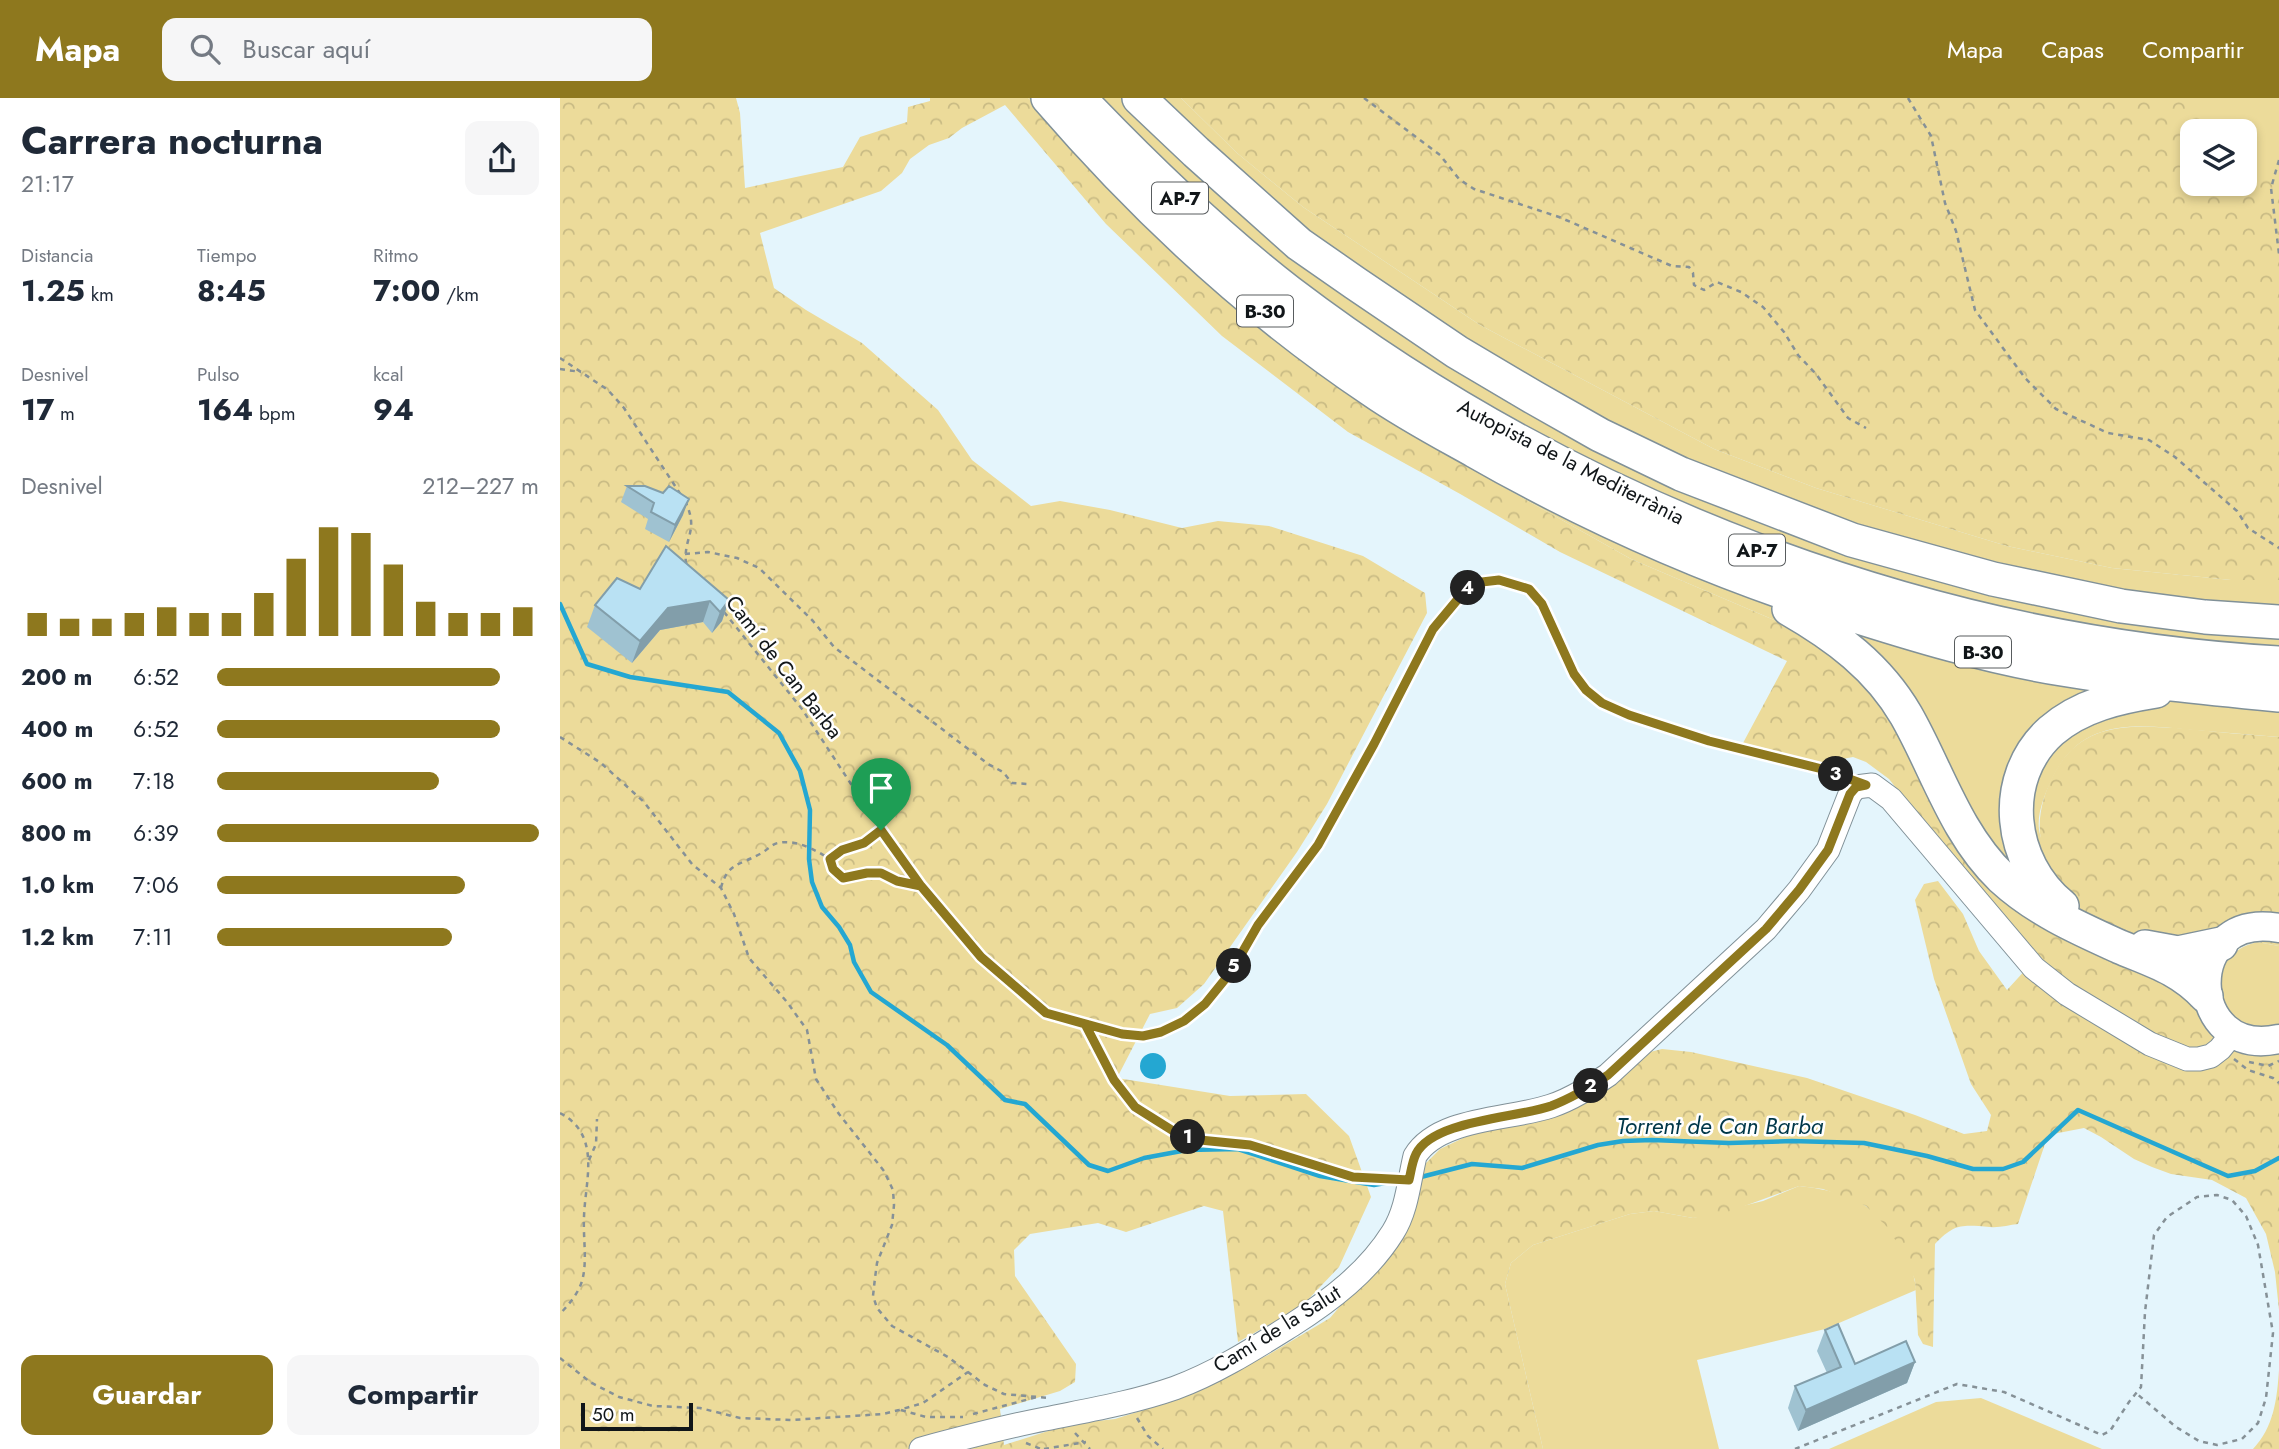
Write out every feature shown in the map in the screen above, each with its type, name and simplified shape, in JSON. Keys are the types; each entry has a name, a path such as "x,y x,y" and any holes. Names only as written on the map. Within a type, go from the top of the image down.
{"highway":[{"name":"B-30","path":"1048,98 1122,180 1238,288 1280,323 1374,392 1531,482 1649,540 1801,599 1964,648 2060,669 2182,686 2279,695"},
{"name":"Autopista de la Mediterrània","path":"1079,98 1132,153 1219,234 1354,339 1456,405 1640,501 1787,562 1954,612 2146,651 2279,663"},
{"name":"Autopista de la Mediterrània","path":"1139,98 1298,244 1457,352 1600,435 1681,474 1852,540 1993,579 2121,606 2205,617 2279,622"},
{"path":"1734,574 1823,628 1854,651 1876,675 1904,712 1948,803 1969,838 2001,876 2026,898 2058,918 2184,975 2207,996"},
{"path":"2069,595 2168,593 2279,601"},
{"path":"2182,686 2120,697 2094,705 2068,718 2050,732 2026,763 2015,799 2017,828 2022,851 2039,882 2052,898 2092,925 2166,953 2192,951 2221,944"}],"main road":[{"path":"2279,928 2254,926 2242,930 2221,944 2214,953 2206,974 2207,996 2227,1041 2279,1039"}],"street":[{"path":"1866,785 1878,787 1891,799 2034,968 2067,994 2150,1044 2188,1059 2199,1059 2227,1041"},
{"name":"Camí de la Salut","path":"921,1449 1017,1425 1130,1402 1177,1387 1243,1355 1312,1312 1346,1287 1393,1232 1402,1215 1415,1156 1419,1149 1441,1132 1550,1106 1578,1094 1608,1075 1766,929 1828,850 1850,794 1856,787 1866,785"}],"path":[{"path":"1364,98 1440,155 1460,178 1474,189 1559,217 1672,266 1689,267 1693,273 1694,285 1704,290 1717,282 1741,292 1763,307 1848,418 1866,428"},
{"path":"1908,98 1931,136 1945,203 1956,231 1975,310 2025,378 2056,410 2108,433 2149,440 2175,457 2237,511 2248,528 2279,548"},
{"path":"2279,160 2272,188 2279,254"},
{"path":"560,358 608,390 625,408 687,504 693,520 685,554 687,572"},
{"path":"560,369 583,372"},
{"path":"685,554 708,552 737,558 759,568 813,621 834,648 988,764 1003,772 1013,783 1028,785"},
{"name":"Camí de Can Barba","path":"723,611 802,709 921,886 981,957 1046,1013 1143,1036 1161,1032 1184,1021 1205,1004 1231,972 1258,925 1318,845 1433,629 1468,587 1482,582 1499,580 1529,589 1542,604 1574,674 1586,690 1602,703 1629,715 1709,741 1822,769 1866,785"},
{"path":"560,737 601,763 644,802 692,864 721,888 734,914 749,958 807,1030 816,1079 839,1115 889,1180 894,1205 892,1225 877,1263 873,1296 877,1308 892,1326 948,1357 985,1385 1004,1394 1040,1396 957,1418 926,1417 899,1410"},
{"path":"830,859 842,850 864,843 881,830"},
{"path":"721,888 724,876 732,866 760,855 777,843 807,845 830,859 833,869 843,878 881,873 897,881 921,886"},
{"path":"1085,1024 1114,1080 1135,1107 1178,1134 1200,1140 1250,1145 1353,1177 1409,1180"},
{"path":"2227,1041 2248,1070 2273,1078 2279,1083"},
{"path":"560,1113 569,1118 580,1132 589,1160 590,1175 584,1216 583,1279 576,1294 560,1314"},
{"path":"589,1160 596,1144 597,1119"},
{"path":"1795,1449 1957,1384 2004,1392 2102,1435 2110,1431 2136,1393 2141,1387 2145,1312 2154,1235 2166,1217 2197,1197 2217,1195 2232,1200 2246,1216 2258,1245 2273,1333 2266,1398 2258,1423 2242,1439 2217,1444 2199,1441 2176,1427 2136,1393"},
{"path":"560,1358 599,1387 619,1397 653,1406 700,1408 740,1418 791,1420 883,1414 899,1410 923,1403 968,1372"},
{"path":"1130,1402 1148,1436 1163,1449"},
{"path":"1044,1449 1086,1442 1090,1449"}],"green space":[{"path":"560,98 736,98 740,113 745,188 843,167 860,137 907,122 908,107 930,101 930,98 1028,98 1089,168 1388,417 1498,484 1631,559 1795,629 1858,673 2026,914 2059,878 2047,860 2041,840 2041,809 2055,773 2067,754 2083,741 2119,728 2140,727 2279,737 2279,946 2257,942 2244,945 2224,963 2218,990 2229,1015 2255,1029 2279,1026 2279,1310 2275,1272 2266,1234 2246,1198 2212,1180 2171,1174 2152,1167 2084,1128 2048,1135 2018,1224 1960,1227 1948,1232 1935,1244 1933,1347 1923,1344 1918,1335 1915,1280 1903,1252 1887,1227 1866,1206 1823,1189 1799,1186 1720,1215 1693,1218 1654,1211 1630,1214 1533,1245 1511,1263 1505,1284 1543,1449 560,1449","holes":["1005,105 1106,224 1222,336 1348,432 1560,552 1787,661 1743,743 1822,763 1853,757 1866,762 1889,779 1988,900 2039,955 2007,990 1979,951 1963,914 1938,881 1924,884 1915,900 1934,979 1971,1084 1991,1115 1987,1131 1964,1134 1807,1078 1691,1052 1662,1049 1638,1055 1440,1149 1425,1164 1414,1211 1386,1252 1330,1318 1268,1355 1175,1400 1115,1419 1070,1424 1004,1445 1000,1409 1060,1391 1075,1382 1076,1364 1015,1276 1014,1250 1030,1234 1098,1223 1126,1232 1204,1206 1223,1211 1238,1342 1301,1307 1339,1267 1371,1197 1349,1136 1306,1094 1230,1096 1117,1078 1150,1014 1177,1008 1204,984 1297,852 1327,804 1427,613 1425,593 1363,556 1269,526 1218,521 1182,528 1060,501 1031,506 972,460 938,410 862,343 774,288 760,233 881,191 902,173 910,159 929,145 949,138"]},
{"path":"1028,98 1181,98 1237,153 1303,207 1480,325 1714,449 1816,488 2007,546 2112,568 2231,580 2279,580 2279,737 2132,727 2095,734 2079,744 2065,758 2053,777 2040,813 2041,840 2060,878 2026,914 1795,629 1631,559 1498,484 1388,417 1089,168"},
{"path":"1181,98 2184,98 2200,119 2180,119 2180,196 2257,196 2257,161 2279,173 2279,580 2231,580 2112,568 2007,546 1816,488 1714,449 1480,325 1303,207 1237,153"},
{"path":"2166,98 2279,98 2279,196 2257,183 2257,119 2183,119"},
{"path":"2257,942 2279,946 2279,1026 2259,1029 2242,1024 2230,1013 2222,998 2219,982 2224,965 2236,951"},
{"path":"1799,1186 1843,1195 1860,1202 1876,1214 1893,1233 1906,1255 1916,1290 1825,1329 1697,1360 1719,1449 1543,1449 1505,1284 1511,1263 1533,1245 1630,1214 1654,1211 1693,1218 1763,1201"},
{"path":"2279,1370 2279,1449 2253,1449 2270,1422"},
{"path":"1981,1398 2102,1449 1829,1449 1936,1402"}],"water":[{"path":"1153,1053 1162,1057 1166,1066 1162,1075 1153,1079 1144,1075 1140,1066 1144,1057"}],"building":[{"path":"627,486 645,486 663,493 669,486 689,499 675,525 651,512 654,503"},
{"path":"666,546 729,600 720,612 710,601 668,608 640,641 595,605 617,578 640,589"},
{"path":"1838,1324 1855,1364 1906,1341 1915,1362 1806,1410 1795,1386 1841,1367 1825,1330"}],"waterway":[{"name":"Torrent de Can Barba","path":"560,604 587,664 630,677 728,692 779,733 800,771 810,810 809,859 812,882 822,907 850,945 854,962 871,992 947,1045 1005,1100 1025,1104 1089,1165 1108,1171 1144,1158 1187,1150 1238,1149 1320,1176 1374,1185 1402,1180"},
{"name":"Torrent de Can Barba","path":"1417,1178 1472,1164 1522,1168 1598,1145 1652,1140 1864,1143 1973,1169 2003,1169 2023,1162 2078,1110 2228,1176 2255,1171 2279,1158"}],"route":[{"path":"881,830 864,843 842,850 830,859 833,869 843,878 881,873 897,881 921,886 981,957 1013,986 1046,1013 1122,1034 1143,1036 1161,1032 1195,1014 1205,1004 1231,972 1258,925 1318,845 1433,629 1468,587 1499,580 1529,589 1542,604 1574,674 1586,690 1602,703 1629,715 1709,741 1822,769 1866,785 1856,787 1850,794 1828,850 1766,929 1608,1075 1578,1094 1550,1106 1516,1116 1455,1127 1433,1136 1415,1156 1409,1180 1353,1177 1250,1145 1200,1140 1178,1134 1135,1107 1103,1062 1085,1024 1046,1013 981,957 921,886 881,830"}]}
